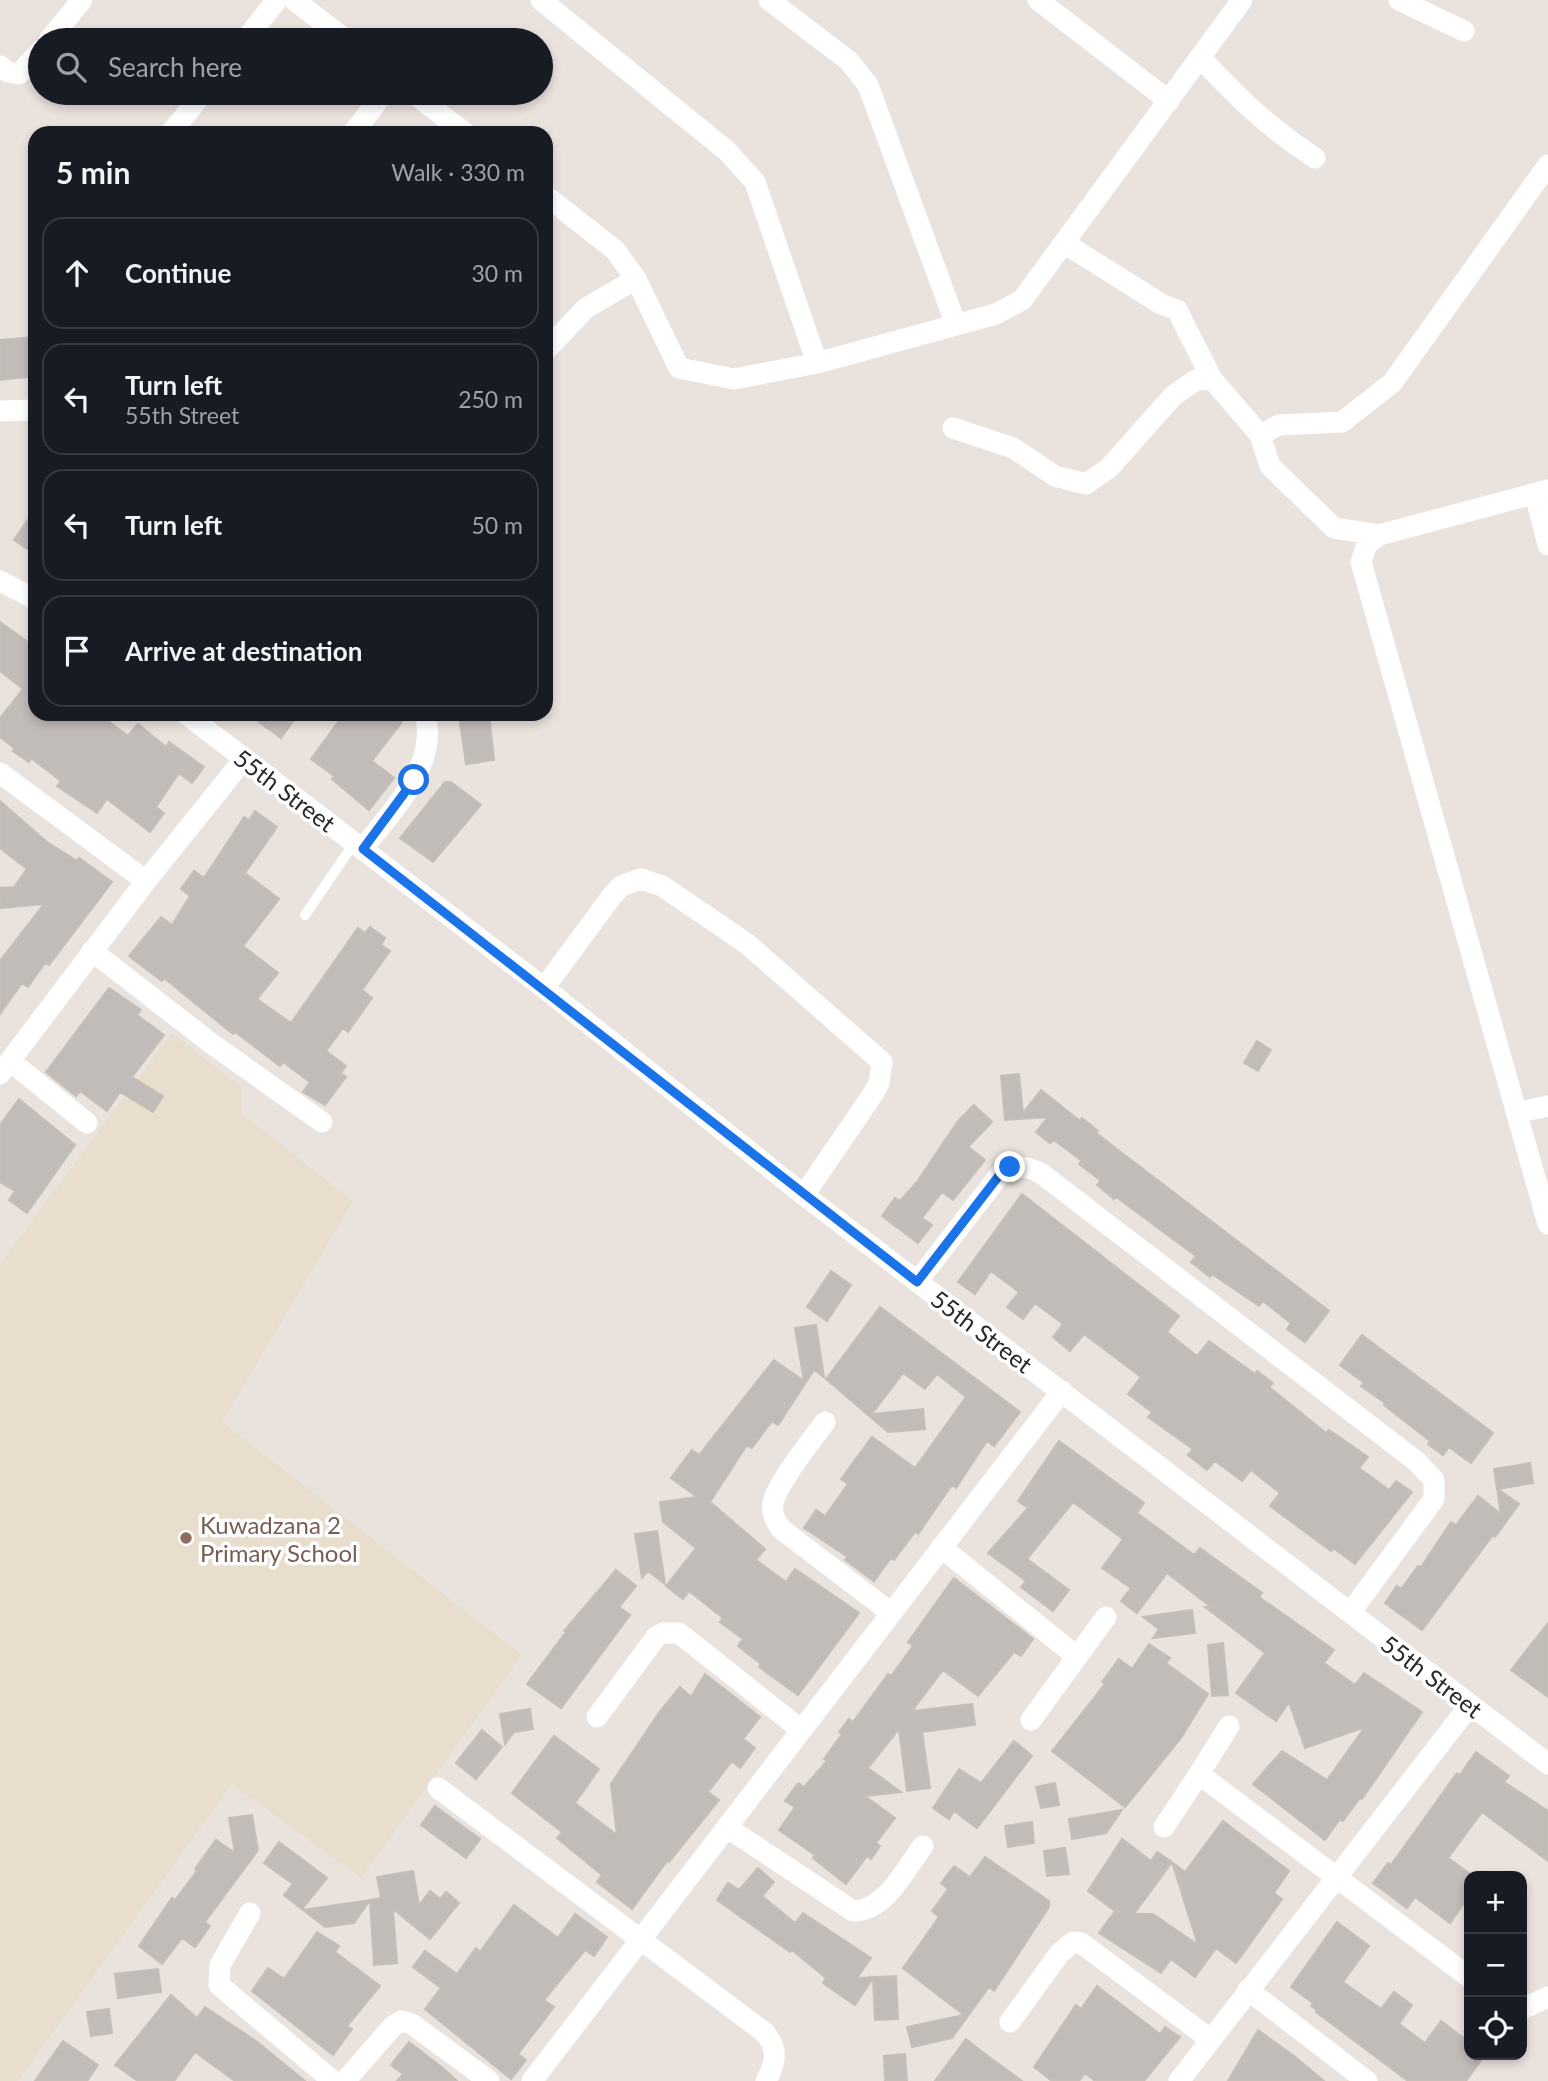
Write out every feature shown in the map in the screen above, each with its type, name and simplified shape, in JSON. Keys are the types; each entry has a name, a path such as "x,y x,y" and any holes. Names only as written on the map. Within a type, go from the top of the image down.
{"street":[{"path":"59,28 82,0"},
{"path":"255,28 277,0"},
{"path":"294,0 330,28"},
{"path":"541,0 727,151 755,182 817,363"},
{"path":"769,0 849,61 869,85 956,326"},
{"path":"1038,0 1169,101"},
{"path":"553,201 615,250 636,279 679,368 734,379 817,363 956,326 1016,305 1242,0"},
{"path":"1399,0 1464,31"},
{"path":"1201,58 1251,111 1315,158"},
{"path":"0,66 8,72 19,74 28,64"},
{"path":"177,126 193,105"},
{"path":"358,126 375,105"},
{"path":"429,105 456,126"},
{"path":"1260,435 1279,425 1342,422 1392,383 1548,165"},
{"path":"1064,243 1161,304 1177,310 1212,379 1260,435 1270,466 1334,528 1379,536 1541,492 1548,545"},
{"path":"553,343 586,308 636,279"},
{"path":"953,428 1013,448 1055,476 1086,484 1109,468 1174,395 1196,380 1212,379"},
{"path":"0,411 28,410"},
{"path":"1379,536 1364,550 1362,568 1548,1224"},
{"path":"0,581 28,595"},
{"name":"55th Street","path":"195,721 544,988 804,1195 1548,1764"},
{"path":"358,846 414,780 421,766 428,727 427,721"},
{"path":"88,1123 5,1068 146,881 244,759"},
{"path":"0,773 146,881"},
{"path":"544,988 612,896 631,881 641,879 662,886 746,943 882,1062 879,1083 873,1094 804,1195"},
{"path":"92,951 212,1044 322,1122"},
{"path":"1516,1113 1548,1106"},
{"path":"917,1282 1001,1173 1010,1167 1032,1169 1086,1208 1416,1461 1434,1480 1434,1499 1350,1613"},
{"path":"532,2081 639,1938 728,1828 800,1729 1062,1391"},
{"path":"825,1422 803,1451 773,1502 773,1517 781,1529 890,1612"},
{"path":"941,1547 1076,1656"},
{"path":"1031,1720 1106,1617"},
{"path":"597,1717 656,1637 671,1632 679,1633 800,1729"},
{"path":"1179,2081 1470,1704"},
{"path":"1164,1827 1229,1726"},
{"path":"1199,1774 1464,1973"},
{"path":"438,1788 764,2032 774,2047 775,2059 766,2081"},
{"path":"728,1828 853,1911 866,1911 878,1905 923,1846"},
{"path":"250,1913 220,1965 219,1985 333,2081"},
{"path":"1010,2022 1059,1954 1073,1942 1081,1942 1210,2039"},
{"path":"1248,1990 1367,2081"},
{"path":"1527,2007 1548,1997"},
{"path":"345,2081 393,2026 402,2021 412,2024 489,2081"}],"lane":[{"path":"304,915 358,846"}],"shaded area":[{"name":"Kuwadzana 2 Primary School","path":"172,1033 242,1088 242,1114 353,1201 222,1422 522,1655 361,1878 232,1784 18,2081 0,2081 0,1264"}],"building":[{"path":"28,338 28,377 0,380 0,340"},
{"path":"28,519 28,549 14,540"},
{"path":"0,622 28,642 28,721 108,721 128,736 138,724 166,747 169,742 204,767 192,783 179,773 156,807 164,813 150,832 107,799 97,813 57,786 61,781 31,758 29,762 13,751 14,748 0,737 0,718 23,689 0,671"},
{"path":"258,721 293,721 281,738"},
{"path":"339,721 403,721 372,761 394,778 369,810 332,779 334,776 311,759"},
{"path":"460,721 490,721 494,760 466,764"},
{"path":"445,782 451,782 481,805 433,862 400,838"},
{"path":"0,801 47,842 77,861 79,858 112,882 49,965 45,963 28,987 22,983 0,1014 0,961 44,904 0,908 0,888 14,887 27,869 0,848"},
{"path":"255,811 277,827 245,873 279,899 243,946 278,973 257,999 291,1023 358,928 365,933 370,927 385,938 381,945 390,951 362,990 372,998 348,1032 343,1028 326,1051 346,1066 341,1073 346,1077 325,1105 303,1092 310,1082 283,1062 280,1066 235,1032 233,1034 164,978 162,981 129,956 161,917 172,925 190,896 181,889 194,871 204,878 244,817 249,820"},
{"path":"109,988 141,1010 137,1015 164,1035 132,1077 163,1096 153,1112 120,1092 107,1111 80,1091 76,1096 46,1072"},
{"path":"1257,1041 1271,1050 1258,1071 1244,1063"},
{"path":"1019,1074 1023,1113 1041,1090 1080,1121 1082,1118 1098,1131 1096,1133 1329,1311 1305,1342 1287,1329 1291,1323 1263,1301 1259,1306 1212,1274 1210,1277 1191,1262 1196,1256 1097,1185 1101,1181 1079,1164 1082,1161 1054,1140 1050,1143 1036,1132 1048,1117 1005,1120 1001,1076"},
{"path":"19,1099 75,1145 27,1213 9,1200 15,1191 0,1182 0,1125"},
{"path":"974,1105 992,1122 968,1147 985,1160 953,1200 942,1192 922,1218 932,1225 918,1243 882,1216 895,1198 900,1201 917,1182 958,1121"},
{"path":"1022,1194 1179,1316 1167,1332 1197,1356 1209,1341 1255,1374 1257,1371 1273,1383 1269,1387 1326,1433 1329,1430 1368,1457 1359,1468 1389,1490 1396,1481 1412,1492 1355,1564 1333,1548 1331,1551 1270,1506 1280,1493 1251,1470 1242,1481 1215,1461 1207,1470 1188,1455 1193,1449 1148,1417 1152,1412 1128,1394 1141,1377 1084,1334 1070,1351 1053,1337 1063,1324 1035,1303 1023,1319 1007,1307 1019,1292 991,1271 975,1294 958,1282"},
{"path":"831,1271 851,1285 827,1321 807,1307"},
{"path":"880,1307 1020,1412 994,1446 987,1441 956,1488 952,1485 918,1534 915,1532 874,1581 845,1560 848,1557 804,1528 816,1510 825,1516 848,1484 841,1479 872,1437 915,1468 966,1397 937,1374 925,1389 903,1373 872,1414 923,1409 925,1429 888,1432 826,1379"},
{"path":"816,1325 824,1377 814,1370 778,1425 772,1421 752,1448 747,1445 710,1502 765,1549 756,1560 786,1582 795,1569 859,1613 798,1695 759,1667 761,1664 738,1646 743,1639 720,1622 723,1618 689,1591 683,1599 666,1586 696,1548 663,1522 660,1502 697,1497 671,1478 692,1450 699,1455 774,1360 804,1381 795,1328"},
{"path":"1362,1335 1493,1433 1471,1463 1449,1447 1443,1455 1428,1444 1430,1441 1361,1386 1364,1383 1340,1365"},
{"path":"1059,1441 1144,1503 1137,1513 1194,1555 1200,1548 1262,1593 1259,1597 1334,1650 1324,1663 1355,1685 1364,1673 1422,1712 1362,1799 1360,1798 1343,1821 1340,1819 1325,1840 1253,1784 1282,1751 1327,1780 1365,1727 1305,1748 1289,1702 1276,1721 1236,1693 1265,1653 1205,1607 1211,1607 1167,1573 1137,1613 1121,1601 1131,1588 1102,1568 1123,1539 1073,1502 1027,1559 1069,1590 1053,1611 1021,1587 1026,1581 988,1553 1028,1508 1018,1501"},
{"path":"1530,1463 1533,1483 1498,1489 1519,1504 1422,1630 1385,1603 1397,1586 1401,1589 1418,1566 1421,1567 1451,1522 1456,1525 1478,1496 1501,1514 1494,1469"},
{"path":"657,1531 665,1584 648,1571 642,1578 635,1534"},
{"path":"616,1570 636,1586 619,1607 630,1615 561,1708 527,1684 566,1632 564,1631"},
{"path":"954,1578 1033,1639 1021,1656 1014,1652 978,1696 943,1670 912,1711 972,1704 975,1725 922,1732 930,1788 907,1791 899,1729 868,1768 901,1792 865,1796 895,1818 876,1843 880,1846 871,1859 867,1856 846,1884 813,1858 815,1855 779,1830 795,1807 785,1801 798,1783 804,1787 827,1761 824,1759 842,1734 839,1732 849,1719 853,1722 888,1674 891,1676 913,1646 908,1642"},
{"path":"1192,1610 1195,1633 1153,1638 1159,1629 1143,1617"},
{"path":"1548,1623 1548,1697 1511,1670"},
{"path":"1223,1643 1228,1695 1212,1696 1208,1645"},
{"path":"1149,1644 1170,1658 1166,1663 1208,1694 1181,1738 1125,1807 1052,1751 1105,1684 1102,1682 1119,1659 1132,1669"},
{"path":"705,1674 760,1717 743,1739 755,1748 740,1768 732,1761 708,1792 719,1800 669,1862 667,1861 632,1909 597,1882 602,1875 557,1838 562,1832 512,1793 554,1736 599,1769 575,1803 617,1835 611,1784 660,1711 680,1687 691,1697"},
{"path":"530,1709 533,1729 514,1732 505,1744 500,1714"},
{"path":"482,1730 502,1747 476,1779 456,1763"},
{"path":"1014,1741 1032,1756 977,1828 954,1811 949,1819 933,1808 959,1769 981,1783"},
{"path":"1476,1752 1509,1776 1504,1782 1548,1811 1548,1861 1482,1812 1448,1858 1466,1871 1464,1871 1464,1903 1450,1923 1415,1897 1407,1908 1373,1883 1388,1863 1391,1865 1457,1773 1460,1775"},
{"path":"1055,1783 1059,1805 1041,1808 1036,1787"},
{"path":"435,1806 480,1839 466,1858 421,1825"},
{"path":"1122,1810 1106,1833 1072,1839 1069,1819"},
{"path":"252,1815 258,1850 205,1922 210,1926 195,1947 182,1938 162,1964 139,1946 172,1898 175,1900 197,1871 195,1869 216,1840 235,1853 229,1818"},
{"path":"1223,1821 1289,1871 1274,1893 1282,1899 1236,1963 1216,1948 1195,1977 1171,1959 1161,1973 1099,1933 1115,1911 1088,1891 1122,1839 1151,1861 1157,1852 1172,1862 1185,1872","holes":["1172,1862 1198,1945 1153,1914 1134,1914"]},
{"path":"1032,1822 1034,1843 1008,1847 1005,1826"},
{"path":"279,1842 327,1878 302,1909 284,1895 293,1884 264,1863"},
{"path":"1065,1848 1069,1874 1047,1876 1044,1851"},
{"path":"985,1857 1049,1901 1049,1907 994,1991 989,1987 952,2038 912,2047 907,2027 964,2015 903,1968 939,1917 932,1911 948,1889 941,1883 954,1866 970,1877"},
{"path":"758,1868 774,1882 762,1896 795,1923 803,1913 871,1958 857,1978 896,1976 898,2019 875,2020 873,1978 855,2005 823,1983 826,1978 792,1950 790,1952 717,1900 728,1883 739,1890"},
{"path":"413,1871 419,1905 430,1891 440,1899 446,1892 459,1903 430,1939 393,1909 397,1963 374,1965 370,1900 381,1898 377,1877"},
{"path":"370,1900 354,1923 325,1927 303,1910"},
{"path":"514,1905 558,1938 575,1914 607,1937 594,1956 585,1950 544,2000 554,2007 518,2054 526,2060 511,2079 425,2009 441,1988 413,1967 425,1951 457,1974 476,1948 480,1952"},
{"path":"1337,1922 1369,1946 1343,1982 1381,2009 1394,1992 1412,2005 1399,2024 1425,2043 1441,2021 1464,2038 1464,2060 1481,2060 1466,2081 1408,2081 1316,2012 1311,2006 1313,2003 1291,1987"},
{"path":"317,1932 339,1946 335,1952 380,1986 347,2026 352,2029 333,2055 252,1991 268,1968 284,1979"},
{"path":"158,1969 161,1992 118,1998 115,1974"},
{"path":"1097,1986 1160,2034 1165,2027 1180,2037 1144,2081 1095,2081 1085,2073 1079,2081 1052,2081 1034,2067 1076,2005 1081,2009"},
{"path":"171,1995 197,2018 205,2007 256,2041 305,2081 235,2081 195,2052 174,2081 138,2081 115,2065"},
{"path":"109,2009 112,2033 91,2036 87,2012"},
{"path":"1258,2030 1294,2056 1324,2081 1228,2081"},
{"path":"966,2039 985,2054 1022,2081 935,2081"},
{"path":"63,2041 98,2065 87,2081 35,2081"},
{"path":"409,2042 457,2081 397,2081 403,2074 391,2065"},
{"path":"905,2054 907,2081 885,2081 884,2056"}],"place":[{"name":"Kuwadzana 2 Primary School","path":"186,1538"}],"route":[{"path":"414,780 363,849 917,1282 1001,1173 1010,1167"}]}
